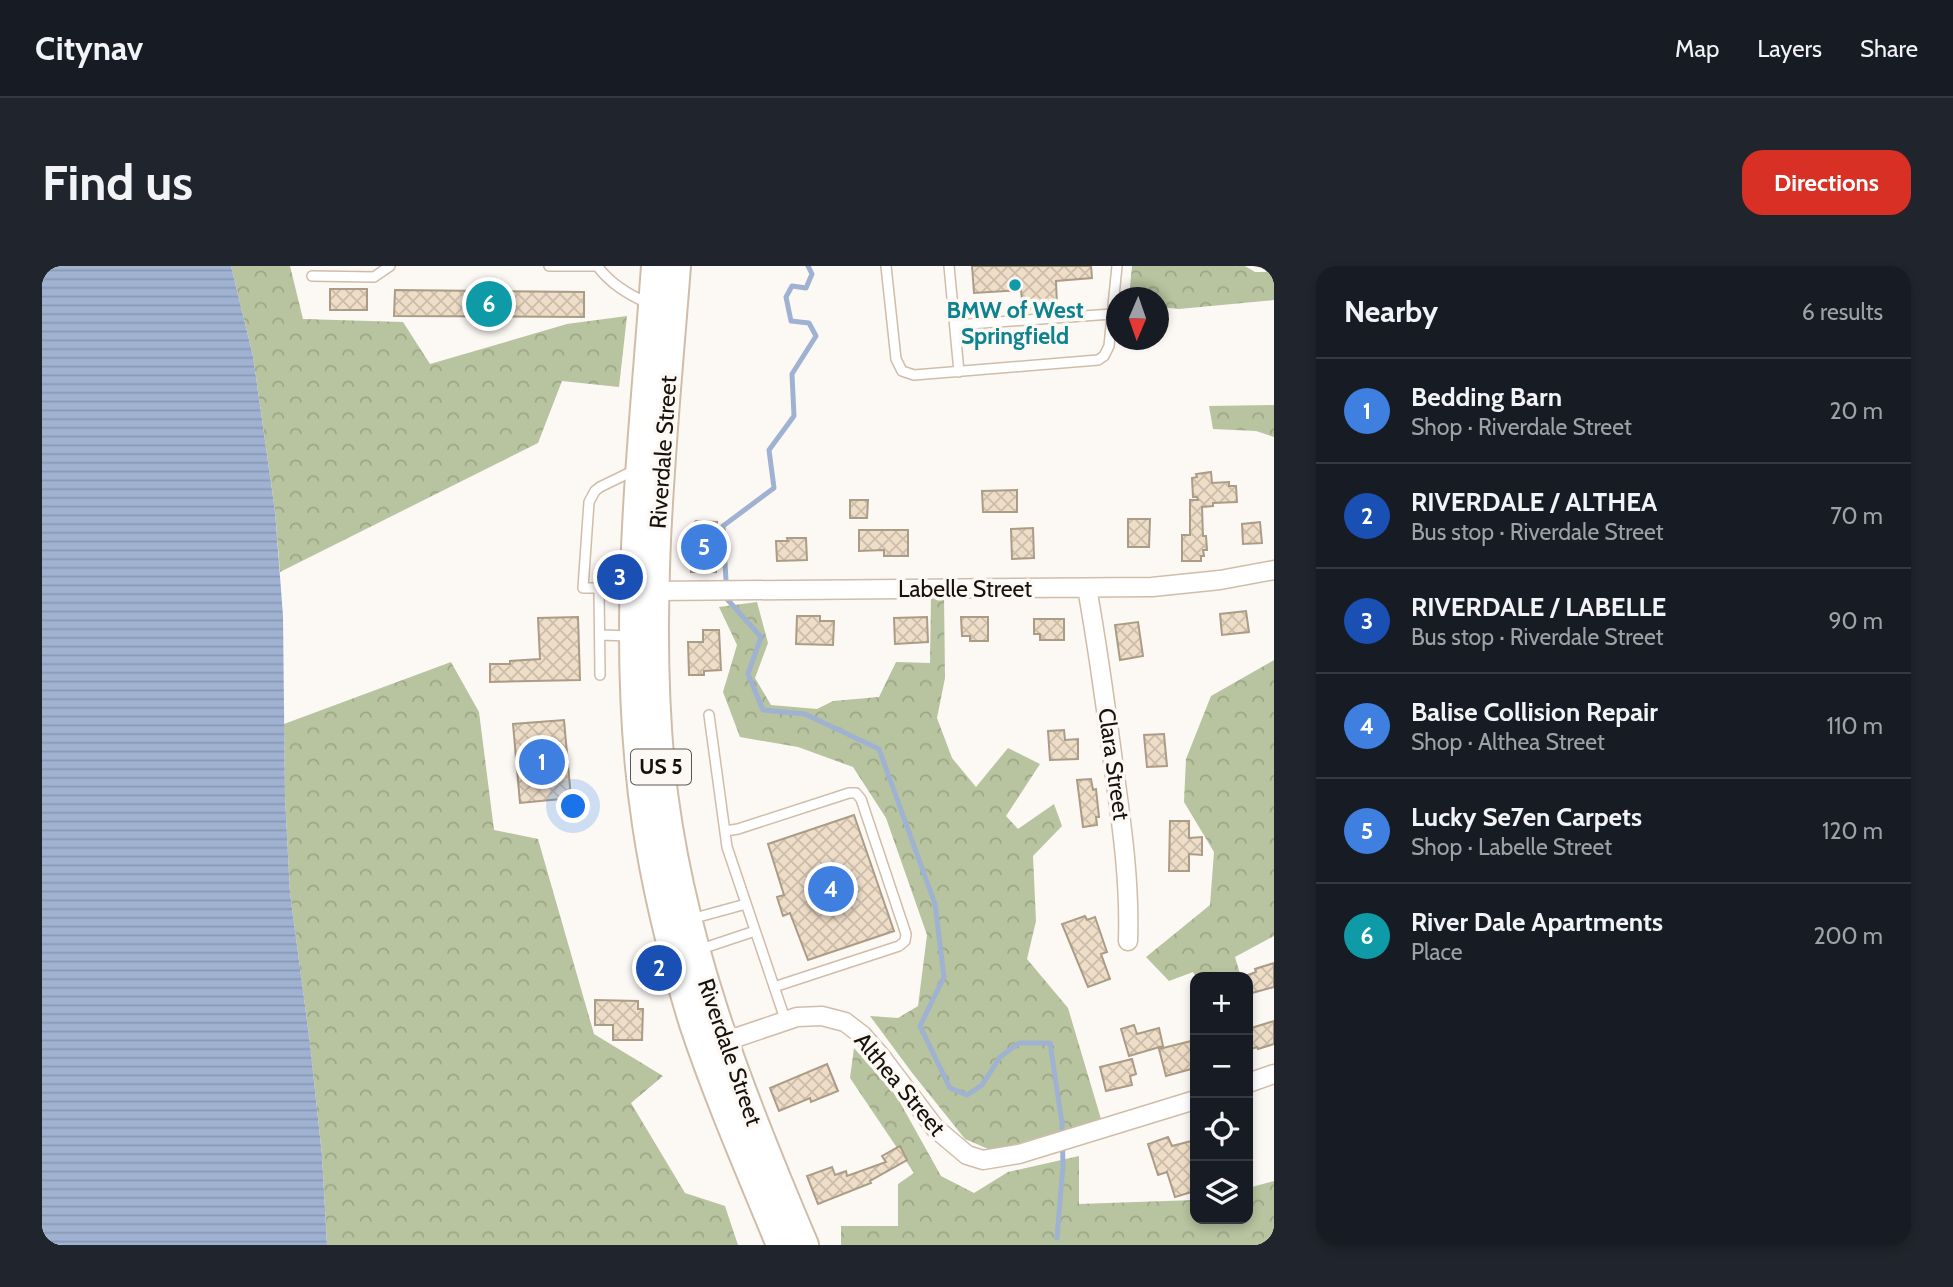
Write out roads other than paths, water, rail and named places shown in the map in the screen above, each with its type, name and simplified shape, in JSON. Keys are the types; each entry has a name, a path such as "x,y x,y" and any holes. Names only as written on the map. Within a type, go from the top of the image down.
{"main road":[{"name":"Riverdale Street","path":"655,266 640,468 643,591 654,671 661,769 670,830 730,1124 780,1245"},
{"name":"Riverdale Street","path":"677,266 643,591 632,636 637,744 645,822 670,942 713,1045 751,1117 806,1245"}],"street":[{"name":"Labelle Street","path":"643,591 1152,587 1188,585 1274,570"},
{"name":"Clara Street","path":"1087,588 1098,646 1126,853 1128,941"},
{"name":"Althea Street","path":"713,1045 785,1019 822,1016 838,1019 854,1028 882,1058 935,1128 967,1156 983,1160 999,1159 1044,1147 1190,1102"},
{"path":"1253,1081 1274,1074"}],"lane":[{"path":"312,276 374,276 390,266"},
{"path":"549,266 599,266 605,276 623,291 652,306"},
{"path":"886,266 897,366 902,371 915,375 1098,360 1107,350"},
{"path":"949,266 959,372"},
{"path":"1115,287 1117,266"},
{"path":"954,325 1106,314"},
{"path":"600,676 599,589 583,588 589,502 600,486 640,468"},
{"path":"600,635 632,636"},
{"path":"709,715 727,847 785,1019"},
{"path":"724,831 738,830 856,793 861,799 906,934 906,940 901,946 774,987"},
{"path":"688,920 746,904"},
{"path":"696,951 755,931"}],"water":[{"path":"42,266 231,266 253,356 275,511 283,616 285,797 290,893 322,1156 327,1245 42,1245"}],"waterway":[{"path":"808,266 812,274 806,288 792,286 786,297 791,321 809,323 816,336 792,374 794,416 769,450 774,488 723,526 727,599 761,637 748,674 763,710 805,714 879,749 935,904 944,977 920,1026 950,1088 967,1095 982,1085 1000,1057 1019,1043 1050,1043 1062,1123 1063,1166 1057,1238"}],"place":[{"name":"BMW of West Springfield","path":"1015,285"},
{"name":"River Dale Apartments","path":"489,304"},
{"name":"Lucky Se7en Carpets","path":"704,547"},
{"name":"RIVERDALE / LABELLE","path":"620,577"},
{"name":"Bedding Barn","path":"542,762"},
{"name":"Balise Collision Repair","path":"831,889"},
{"name":"RIVERDALE / ALTHEA","path":"659,968"}]}
